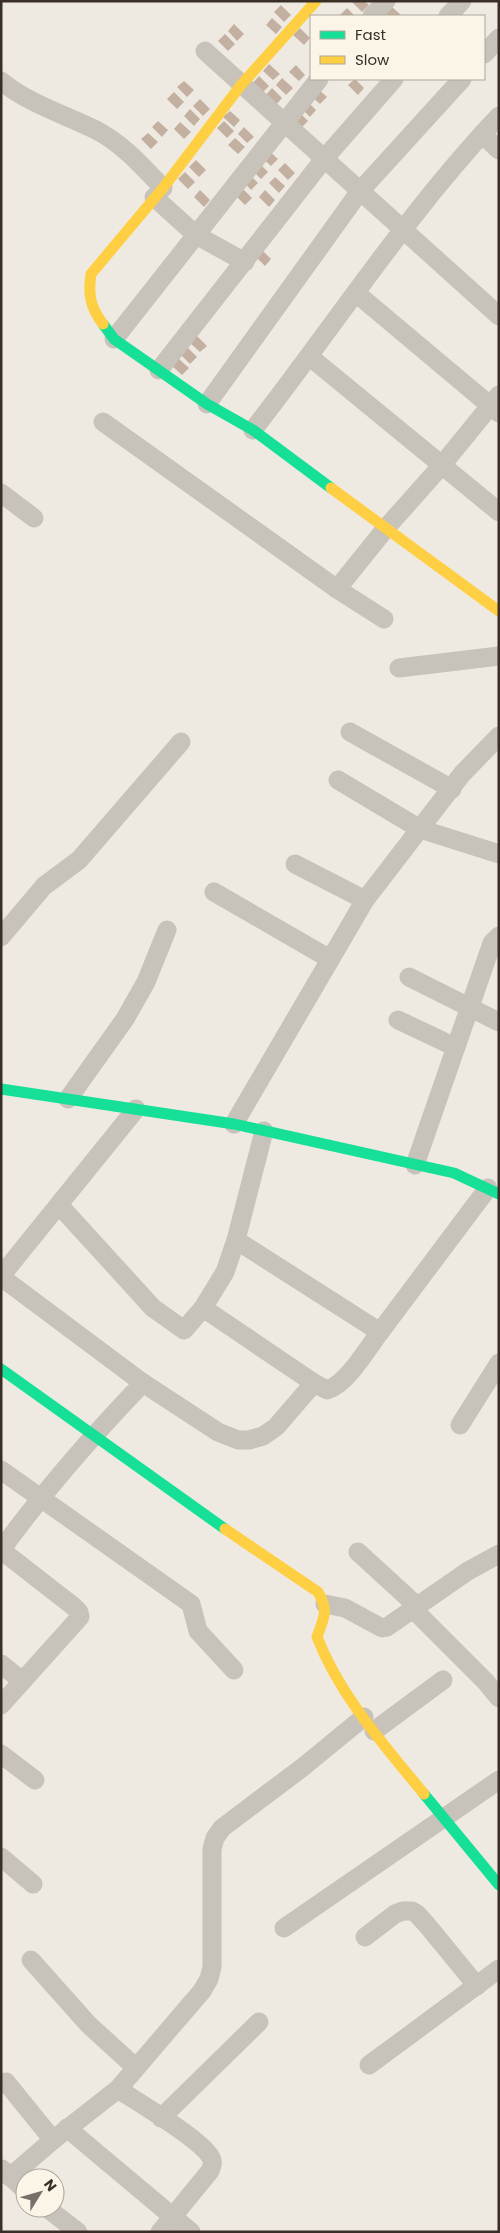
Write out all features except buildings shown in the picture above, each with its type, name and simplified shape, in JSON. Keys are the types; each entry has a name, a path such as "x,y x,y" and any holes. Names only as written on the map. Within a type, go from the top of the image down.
{"street":[{"path":"316,1 241,85 158,192 91,274 89,287 93,311 114,339 207,404 253,430 499,612"},
{"path":"373,15 386,1"},
{"path":"449,15 462,1"},
{"path":"485,53 499,38"},
{"path":"205,51 499,316"},
{"path":"114,339 318,80"},
{"path":"159,370 245,262 324,158 393,80"},
{"path":"207,404 360,191 461,80"},
{"path":"1,81 17,94 98,131 133,156 158,192 196,235 245,262"},
{"path":"253,430 310,357 402,229 499,116"},
{"path":"482,134 499,150"},
{"path":"337,589 386,528 496,405 356,293"},
{"path":"310,357 499,512"},
{"path":"103,422 337,589 384,620"},
{"path":"1,493 34,518"},
{"path":"399,668 499,656"},
{"path":"350,732 452,789"},
{"path":"234,1124 365,900 462,774 499,736"},
{"path":"1,937 44,886 79,860 181,742"},
{"path":"338,780 420,829 499,854"},
{"path":"295,864 365,900"},
{"path":"214,892 330,959"},
{"path":"68,1099 125,1019 146,982 167,930"},
{"path":"415,1165 492,943 499,936"},
{"path":"409,977 469,1009 499,1022"},
{"path":"398,1020 455,1047"},
{"path":"1,1088 234,1124 454,1173 494,1191 354,1366 334,1388 327,1390 314,1383 203,1308"},
{"path":"136,1109 1,1277 143,1383 218,1432 238,1440 249,1440 263,1436 276,1427 314,1383"},
{"path":"58,1205 154,1308 184,1330 203,1308 225,1272 236,1240 264,1131"},
{"path":"236,1240 380,1332"},
{"path":"460,1424 499,1363"},
{"path":"1,1369 94,1434 216,1524 318,1592 325,1604 324,1617 317,1637 327,1663 369,1724 442,1819 499,1885"},
{"path":"1,1705 80,1617 79,1612 73,1606 1,1550 40,1497 94,1434 143,1383"},
{"path":"1,1470 190,1604 198,1631 234,1670"},
{"path":"358,1552 415,1608 499,1698"},
{"path":"325,1604 345,1608 382,1628 393,1624 468,1571 499,1554"},
{"path":"1,1664 22,1681"},
{"path":"6,2173 118,2089 190,2005 209,1979 212,1939 212,1849 215,1838 222,1828 303,1768 369,1724 443,1680"},
{"path":"1,1754 35,1780"},
{"path":"284,1928 499,1780"},
{"path":"1,1857 33,1884"},
{"path":"365,1937 395,1914 403,1911 412,1911 427,1925 477,1986"},
{"path":"31,1960 88,2024 135,2067"},
{"path":"369,2065 499,1969"},
{"path":"161,2118 258,2022"},
{"path":"6,2082 60,2134 166,2224 192,2232"},
{"path":"118,2089 204,2149 211,2157 213,2163 210,2171 166,2224"},
{"path":"60,2218 78,2232"}],"traffic: fast":[{"path":"103,324 114,339 207,404 253,430 331,488"},
{"path":"1,1089 234,1124 454,1173 499,1194"},
{"path":"1,1369 225,1529"},
{"path":"424,1794 499,1885"}],"traffic: slow":[{"path":"103,324 95,312 91,300 91,274 163,188 241,85 316,1"},
{"path":"331,488 499,611"},
{"path":"225,1529 318,1592 323,1604 324,1614 317,1637 338,1680 364,1719 424,1794"}]}
